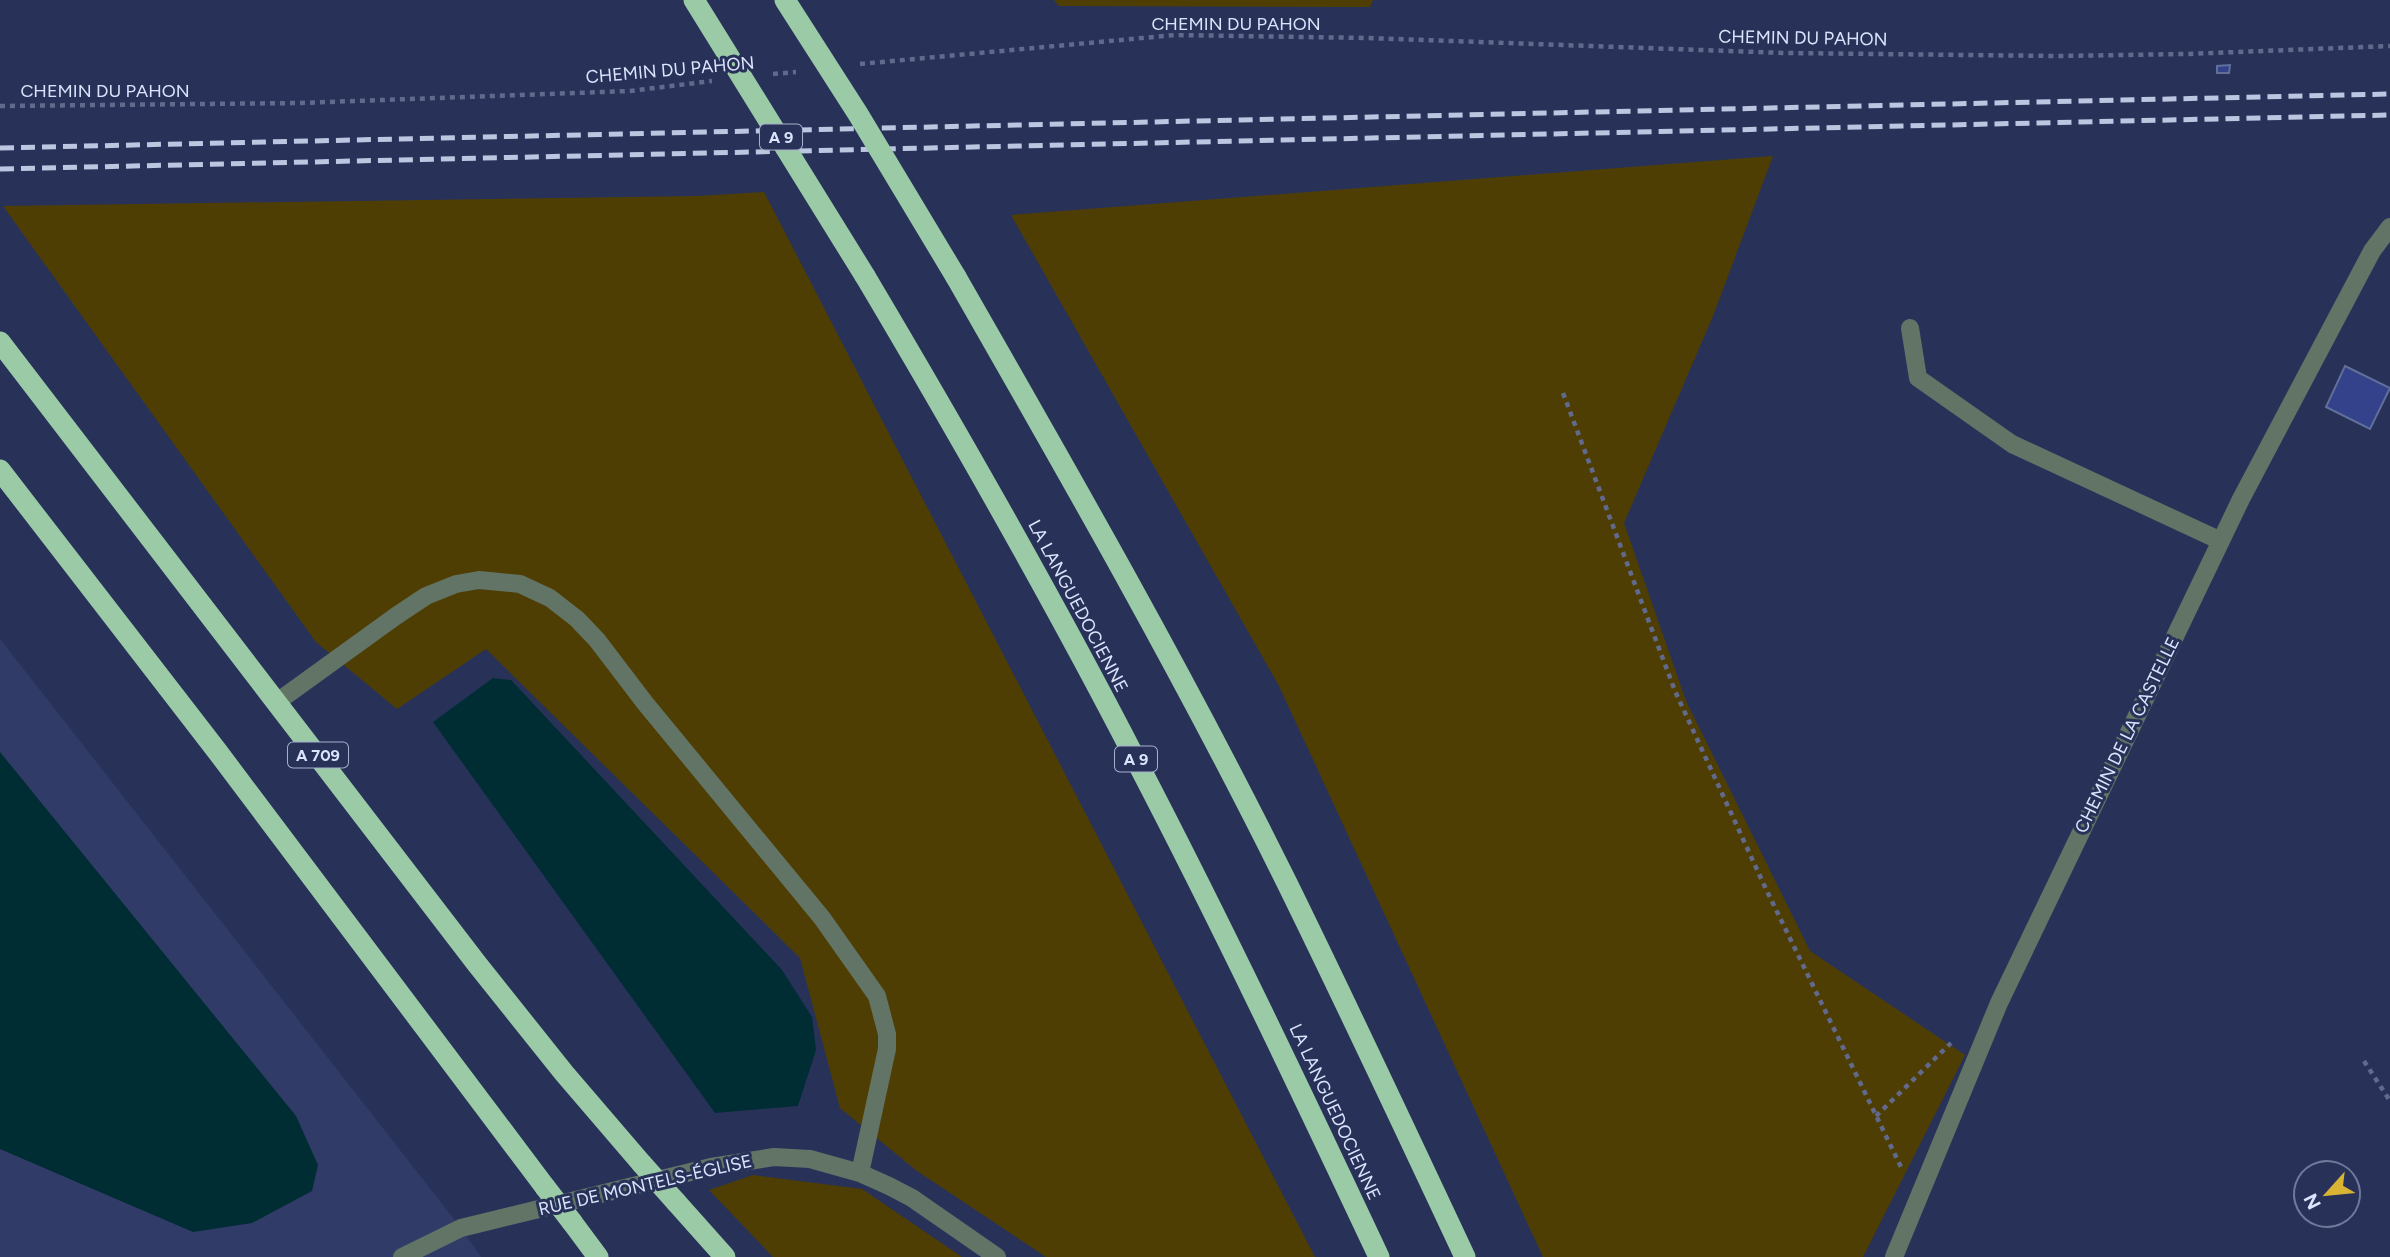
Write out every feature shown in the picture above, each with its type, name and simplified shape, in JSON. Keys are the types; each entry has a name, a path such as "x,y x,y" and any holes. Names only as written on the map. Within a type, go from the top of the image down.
{"highway":[{"name":"LA LANGUEDOCIENNE","path":"694,0 865,276 957,432 1136,761 1231,948 1379,1257"},
{"path":"785,0 956,276 1062,461 1186,687 1285,880 1465,1257"},
{"name":"A 709","path":"0,342 477,964 564,1073 725,1257"},
{"path":"0,470 217,751 598,1257"}],"street":[{"name":"CHEMIN DE LA CASTELLE","path":"1894,1257 1999,1003 2221,541 2372,251 2390,227"},
{"path":"1910,328 1918,378 2001,437 2221,541"},
{"path":"277,702 426,596 456,584 479,580 520,584 564,607 597,640 645,704 822,918 877,996 887,1034 887,1049 860,1173"},
{"name":"RUE DE MONTELS-ÉGLISE","path":"402,1257 461,1228 711,1167 774,1157 810,1159 860,1173 912,1198 997,1257"}],"path":[{"name":"CHEMIN DU PAHON","path":"848,66 1175,35 1368,38 1785,53 2045,56 2390,46"},
{"name":"CHEMIN DU PAHON","path":"766,75 807,70"},
{"name":"CHEMIN DU PAHON","path":"0,106 300,103 630,91 725,80"},
{"path":"1563,393 1675,691 1765,887 1917,1201"},
{"path":"1876,1116 1955,1039"},
{"path":"2364,1061 2390,1101"}],"shaded area":[{"path":"1054,0 1373,0 1370,7 1059,6"},
{"path":"1773,156 1713,316 1624,523 1686,701 1810,951 1965,1055 1863,1257 1543,1257 1279,686 1011,215"},
{"path":"764,192 1315,1257 1046,1257 917,1171 840,1108 800,958 486,649 397,709 316,642 3,206 697,196"},
{"path":"0,639 461,1228 481,1257 0,1257"},
{"path":"493,678 511,680 782,970 812,1017 816,1050 798,1106 715,1113 433,722"},
{"path":"0,752 296,1116 318,1165 312,1191 252,1223 193,1232 0,1149"},
{"path":"753,1175 862,1189 962,1257 773,1257 709,1190"}],"building":[{"path":"2230,65 2229,73 2217,73 2217,66"},
{"path":"2345,366 2390,388 2370,429 2326,407"}],"railway":[{"path":"0,148 2390,94"},
{"path":"0,169 2390,115"}]}
